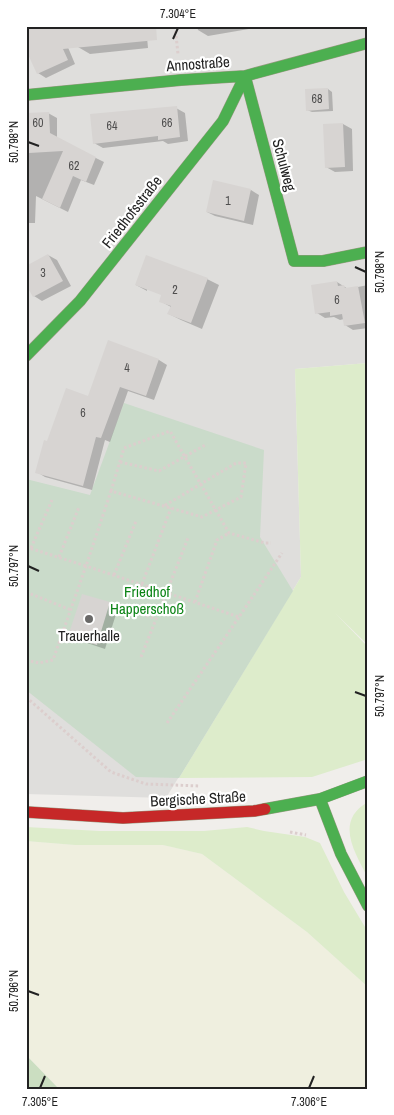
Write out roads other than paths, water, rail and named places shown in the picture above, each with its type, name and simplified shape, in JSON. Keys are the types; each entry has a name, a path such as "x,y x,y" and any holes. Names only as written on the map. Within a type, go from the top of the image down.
{"street":[{"name":"Annostraße","path":"26,95 181,80 245,76 368,43"},
{"name":"Schulweg","path":"245,76 294,261 323,261 368,252"},
{"name":"Friedhofsstraße","path":"26,356 80,301 223,121 245,76"},
{"name":"Bergische Straße","path":"26,812 123,818 254,810 320,799 368,781"},
{"path":"320,799 333,839 368,906"}],"place":[{"name":"Trauerhalle","path":"89,619"}],"park label":[{"name":"Friedhof Happerschoß","path":"147,600"}]}
